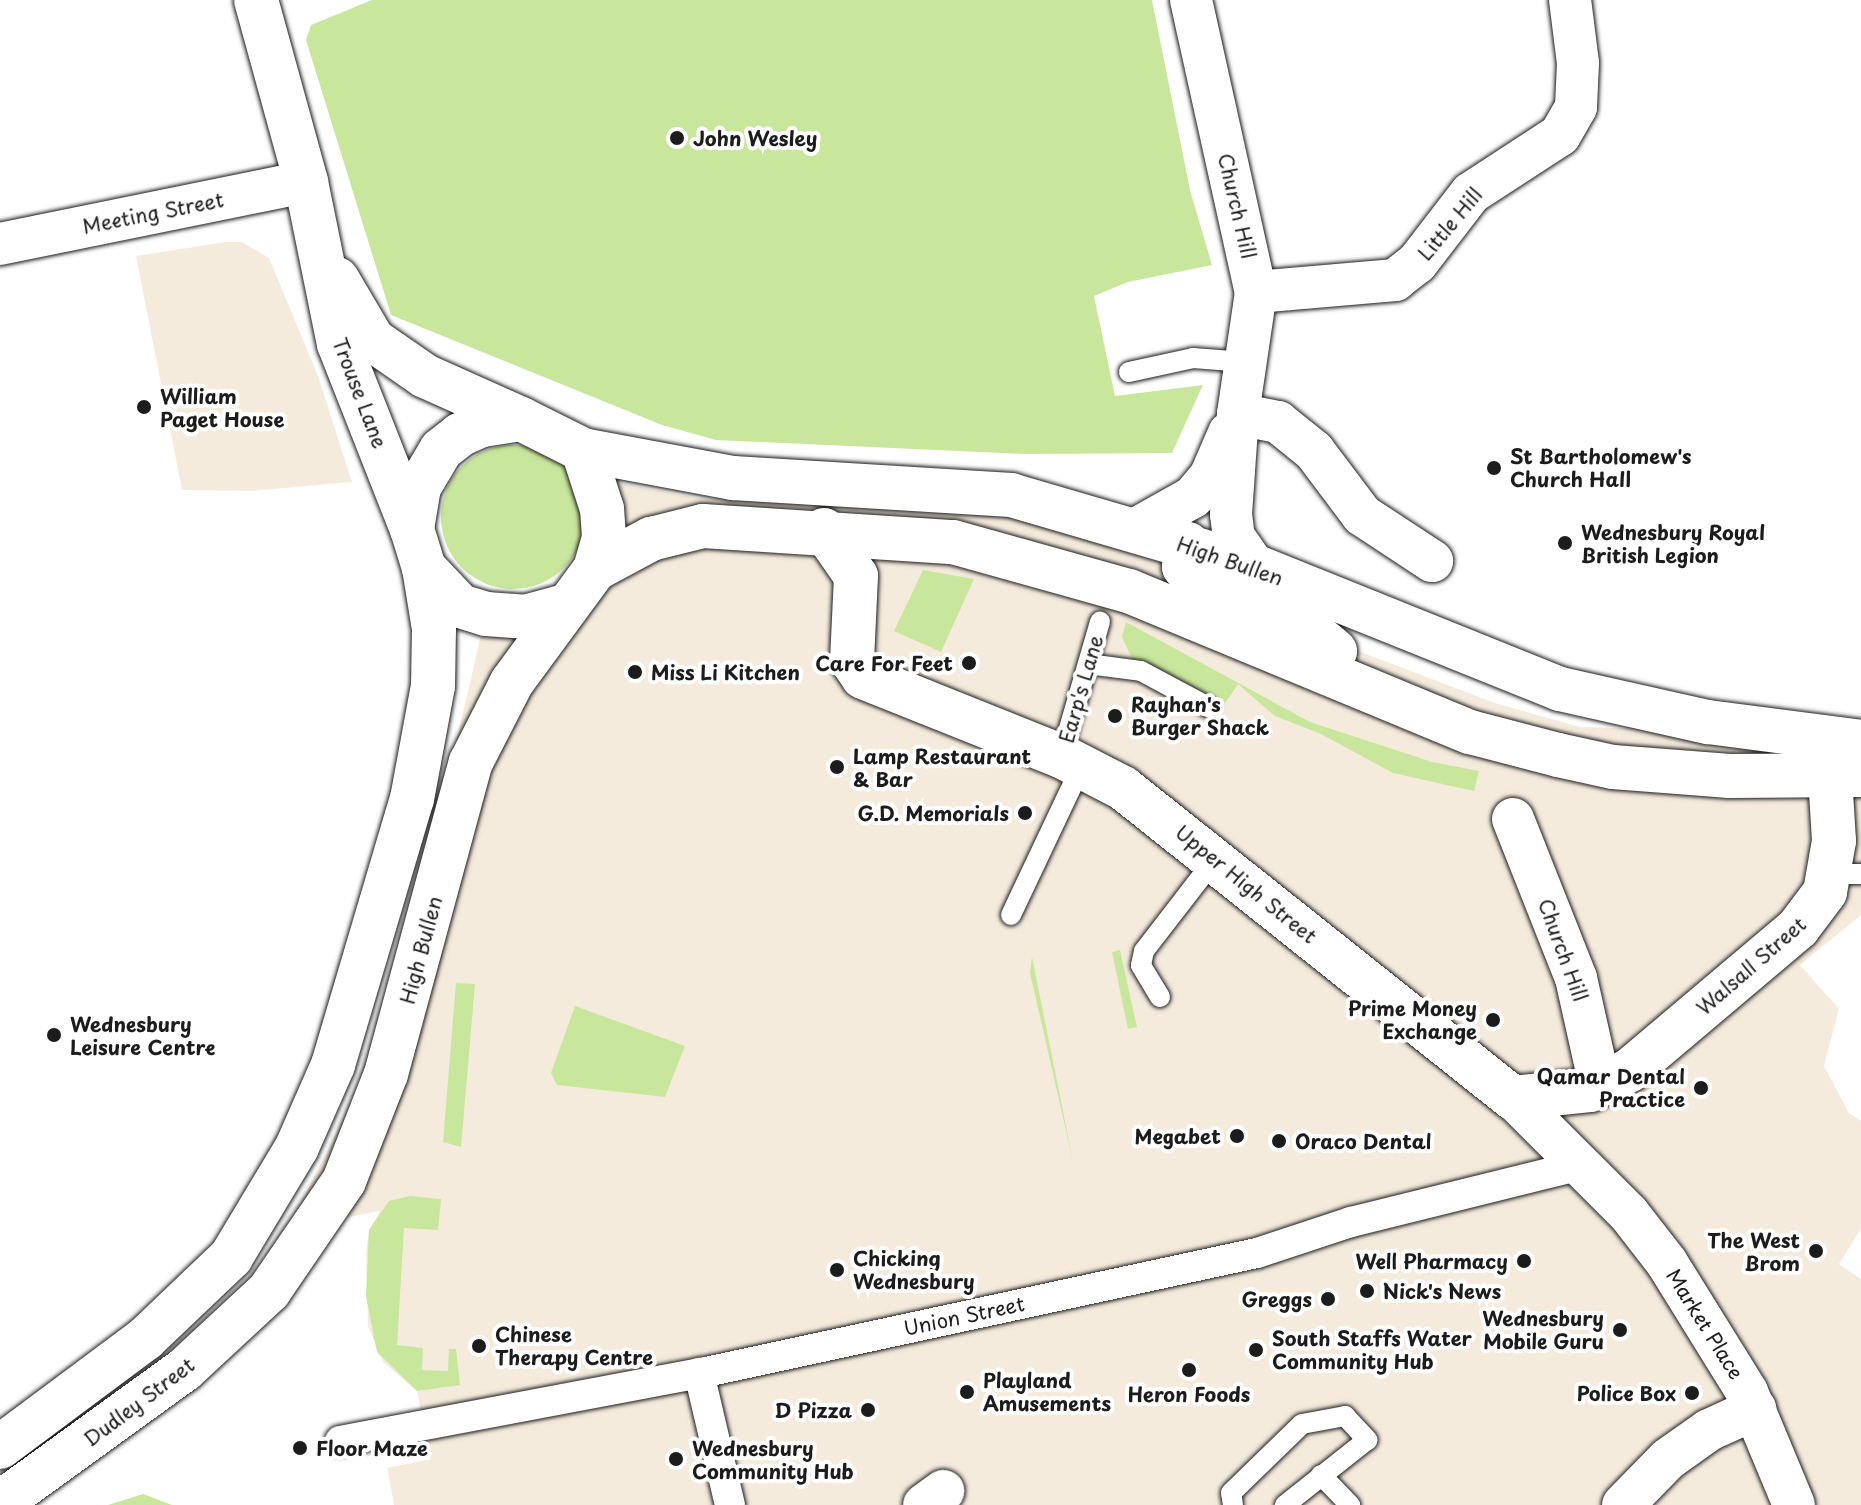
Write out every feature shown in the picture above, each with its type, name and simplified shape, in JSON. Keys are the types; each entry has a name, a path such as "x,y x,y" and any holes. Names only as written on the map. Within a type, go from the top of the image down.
{"main road":[{"name":"Trouse Lane","path":"256,0 306,182 339,344 418,549"},
{"name":"Trouse Lane","path":"322,252 373,340 425,376 521,419"},
{"path":"0,1447 145,1339 231,1257 297,1147 333,1065 412,799 433,686 434,629 418,549 419,487 441,450 482,425 521,419 583,450 602,509 604,537 595,569"},
{"name":"High Bullen","path":"583,450 733,478 1011,495 1188,544 1254,566 1547,684 1708,722 1861,742"},
{"path":"418,549 460,606 486,614 525,617 565,606 595,569 651,539 703,526 824,530 953,542 1031,560 1129,591 1470,732 1613,767 1846,776"},
{"name":"Upper High Street","path":"824,530 856,576 852,661 863,677 1071,762 1123,788 1513,1098"},
{"path":"1188,544 1184,567 1198,583 1316,635 1403,705"},
{"name":"High Bullen","path":"269,1291 344,1181 386,1074 471,762 512,682 565,606"},
{"path":"1606,700 1654,729 1816,753 1829,759 1846,776"},
{"name":"Walsall Street","path":"1513,1098 1553,1098 1600,1085 1630,1070 1798,928 1825,892 1846,874 1846,776"},
{"name":"Dudley Street","path":"12,1500 184,1370 269,1291"}],"street":[{"name":"Church Hill","path":"1191,0 1256,292 1238,414 1231,514 1234,537 1254,566"},
{"name":"Little Hill","path":"1256,292 1395,280 1417,263 1471,193 1560,135 1576,107 1578,63 1570,0"},
{"name":"Meeting Street","path":"0,244 306,182"},
{"name":"Church Hill","path":"1188,544 1210,477 1238,414"},
{"path":"1238,414 1278,422 1314,451 1362,515 1432,561"},
{"name":"Church Hill","path":"1134,530 1166,517 1210,477"},
{"name":"Church Hill","path":"1513,819 1576,978 1600,1085"},
{"name":"Upper High Street","path":"1513,1098 1582,1165"},
{"name":"Union Street","path":"340,1441 699,1373 1257,1253 1351,1222 1582,1165"},
{"name":"Market Place","path":"1582,1165 1667,1263 1755,1409 1794,1505"},
{"path":"699,1373 730,1505"},
{"path":"1623,1505 1668,1459 1709,1430 1755,1409"}],"lane":[{"path":"1129,372 1193,358 1245,362"},
{"name":"Earp's Lane","path":"1011,915 1071,762 1088,664 1100,622"},
{"path":"1088,664 1141,671 1208,707"},
{"path":"1160,997 1141,965 1144,951 1215,859"},
{"path":"1233,1505 1231,1493 1302,1424 1345,1416 1367,1440 1285,1505"},
{"path":"1321,1475 1350,1505"}],"shaded area":[{"path":"242,242 269,258 318,376 352,482 252,491 182,490 136,256"},
{"path":"594,478 697,498 1021,517 1184,567 1316,635 1495,703 1580,727 1654,729 1861,755 1861,915 1800,965 1839,1009 1824,1066 1849,1113 1861,1121 1861,1229 1839,1264 1861,1279 1861,1505 394,1505 387,1468 430,1459 417,1391 383,1362 368,1326 366,1253 369,1230 380,1211 349,1217 301,1203 354,1097 393,982 438,819 486,614 564,606"}],"green space":[{"path":"372,0 1152,0 1190,190 1212,265 1128,282 1094,296 1115,396 1203,385 1172,453 1025,454 716,440 662,425 391,315 306,40 311,25"},
{"path":"513,445 541,450 564,466 580,489 585,517 580,545 564,568 541,584 513,589 485,584 462,568 446,545 441,517 446,489 462,466 485,450"},
{"path":"923,570 974,579 941,652 894,631"},
{"path":"1126,622 1310,722 1432,762 1479,771 1474,791 1393,773 1321,734 1275,716 1238,684 1222,708 1172,678 1135,665 1122,637"},
{"path":"1120,950 1137,1027 1128,1029 1112,952"},
{"path":"1032,957 1073,1161 1030,973"},
{"path":"456,983 475,984 461,1147 443,1142"},
{"path":"575,1006 685,1046 665,1097 557,1085 551,1073"},
{"path":"410,1196 441,1199 438,1230 404,1228 397,1345 423,1348 422,1370 448,1371 449,1349 456,1349 460,1385 417,1391 377,1352 366,1296 369,1230 389,1201"},
{"path":"143,1494 172,1505 108,1505"}],"place":[{"name":"John Wesley","path":"677,138"},
{"name":"William Paget House","path":"144,407"},
{"name":"St Bartholomew's Church Hall","path":"1494,468"},
{"name":"Wednesbury Royal British Legion","path":"1565,543"},
{"name":"Care For Feet","path":"969,663"},
{"name":"Miss Li Kitchen","path":"635,672"},
{"name":"Rayhan's Burger Shack","path":"1115,716"},
{"name":"Lamp Restaurant & Bar","path":"837,767"},
{"name":"G.D. Memorials","path":"1025,813"},
{"name":"Prime Money Exchange","path":"1493,1020"},
{"name":"Wednesbury Leisure Centre","path":"54,1035"},
{"name":"Qamar Dental Practice","path":"1701,1088"},
{"name":"Megabet","path":"1237,1136"},
{"name":"Oraco Dental","path":"1279,1141"},
{"name":"The West Brom","path":"1816,1251"},
{"name":"Well Pharmacy","path":"1524,1261"},
{"name":"Chicking Wednesbury","path":"837,1270"},
{"name":"Nick's News","path":"1367,1291"},
{"name":"Greggs","path":"1328,1299"},
{"name":"Wednesbury Mobile Guru","path":"1620,1330"},
{"name":"Chinese Therapy Centre","path":"479,1346"},
{"name":"South Staffs Water Community Hub","path":"1256,1350"},
{"name":"Heron Foods","path":"1189,1370"},
{"name":"Playland Amusements","path":"967,1392"},
{"name":"Police Box","path":"1692,1393"},
{"name":"D Pizza","path":"868,1410"},
{"name":"Floor Maze","path":"300,1448"},
{"name":"Wednesbury Community Hub","path":"676,1459"}]}
